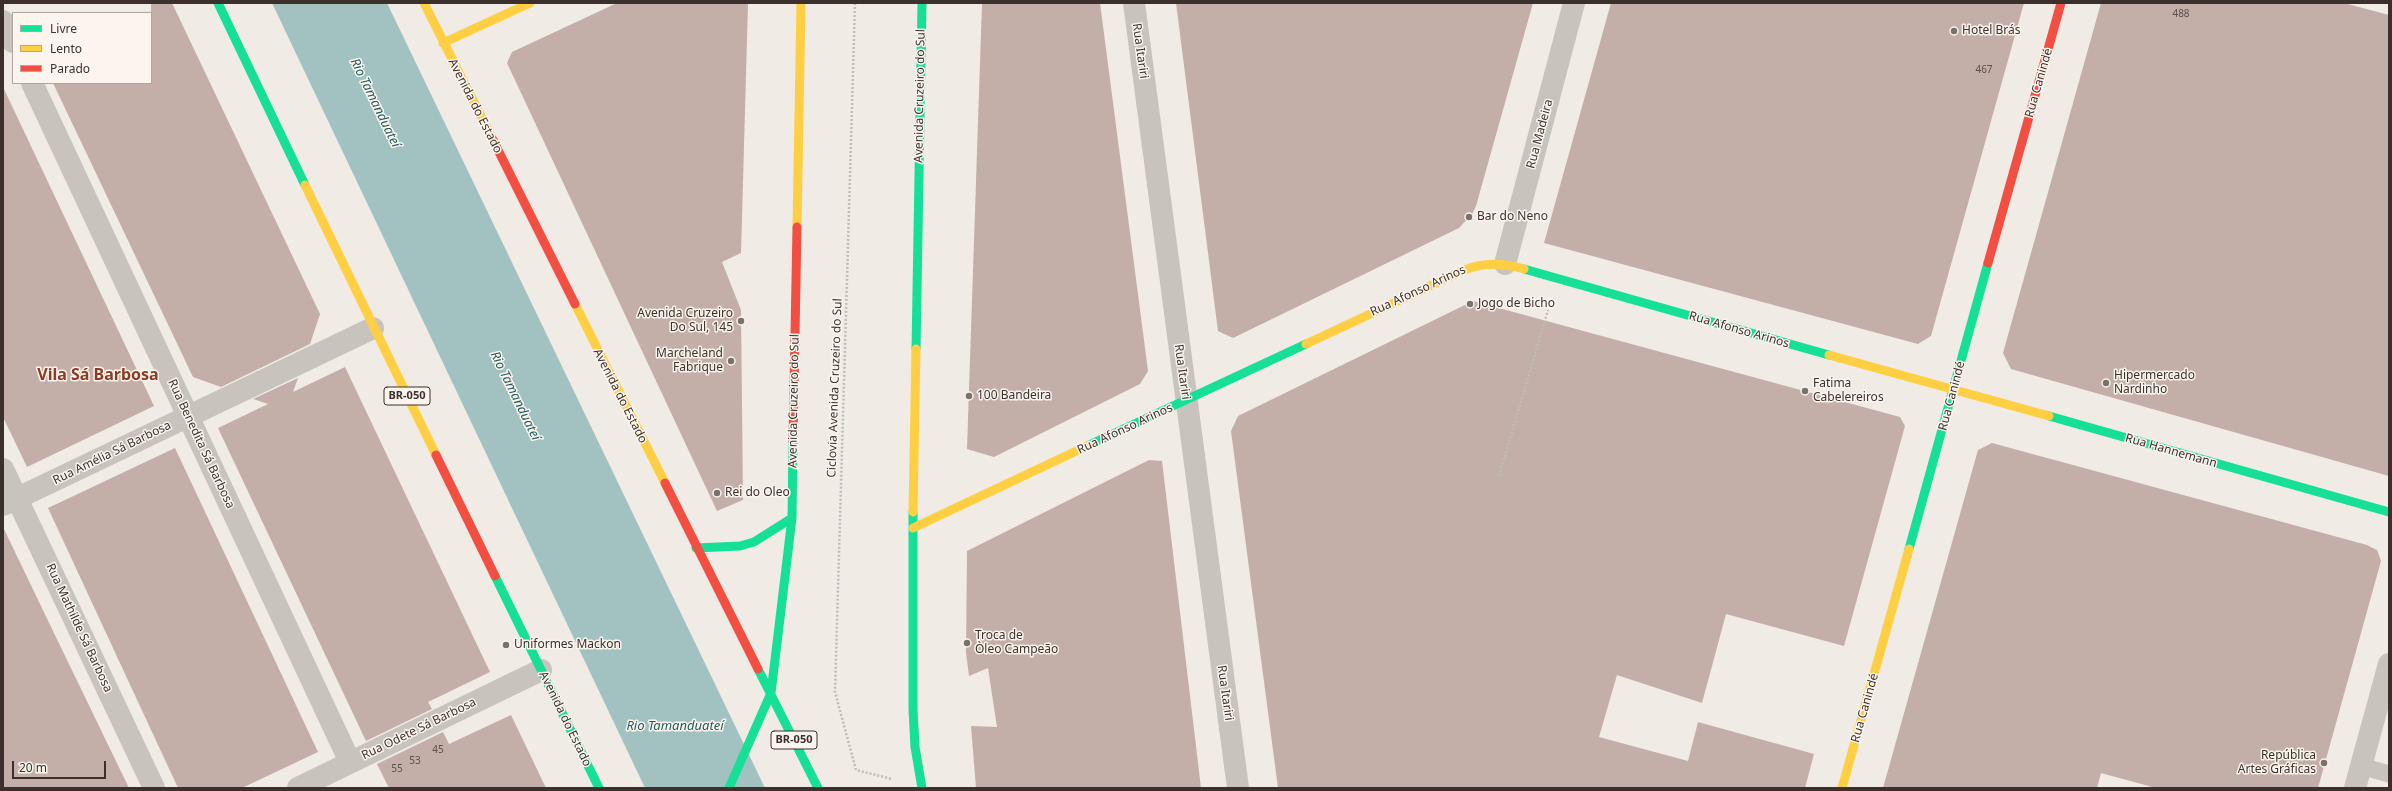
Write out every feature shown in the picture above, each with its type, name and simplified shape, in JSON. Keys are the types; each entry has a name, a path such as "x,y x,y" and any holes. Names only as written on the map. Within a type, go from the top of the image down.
{"main road":[{"name":"Avenida do Estado","path":"218,3 373,328 599,788"},
{"name":"Avenida do Estado","path":"424,3 443,44 696,548 771,692 818,788"},
{"path":"443,44 530,3"},
{"name":"Avenida Cruzeiro do Sul","path":"729,788 771,692 792,518 801,3"},
{"name":"Avenida Cruzeiro do Sul","path":"922,3 913,528 913,709 915,747 922,788"},
{"name":"Rua Canindé","path":"1842,788 2061,3"},
{"name":"Rua Afonso Arinos","path":"913,528 1466,268 1478,264 1505,264 1953,390"},
{"name":"Rua Hannemann","path":"1953,390 2389,512"},
{"path":"696,548 740,546 754,542 792,518"}],"street":[{"name":"Rua Itariri","path":"1134,3 1238,788"},
{"name":"Rua Madeira","path":"1505,264 1574,3"},
{"path":"3,21 12,40"},
{"name":"Rua Benedita Sá Barbosa","path":"32,84 350,762"},
{"name":"Rua Amélia Sá Barbosa","path":"10,502 373,328"},
{"name":"Rua Mathilde Sá Barbosa","path":"3,469 10,502 154,788"},
{"path":"2355,788 2389,664"},
{"name":"Rua Odete Sá Barbosa","path":"298,788 541,670"}],"lane":[{"path":"2361,766 2389,774"}],"path":[{"name":"Ciclovia Avenida Cruzeiro do Sul","path":"855,3 835,692 856,770"},
{"path":"1499,476 1548,310"}],"water":[{"name":"Rio Tamanduateí","path":"272,3 387,3 765,788 645,788"}],"building":[{"path":"151,3 172,3 320,314 310,344 221,387 193,377 53,84 152,84"},
{"path":"617,3 748,3 741,253 722,262 741,310 743,500 717,511 507,63 512,52"},
{"path":"982,3 1100,3 1148,371 1140,384 994,457 967,449"},
{"path":"1176,3 1533,3 1476,206 1472,214 1459,228 1233,338 1218,331"},
{"path":"1611,3 2024,3 1931,336 1918,344 1544,243"},
{"path":"2101,3 2344,3 2389,15 2389,476 2011,369 2003,353"},
{"path":"3,87 154,406 27,467 3,417"},
{"path":"1473,301 1900,417 1905,426 1844,646 1726,614 1702,703 1617,675 1599,737 1688,761 1698,722 1814,754 1805,788 1278,788 1231,431 1238,416"},
{"path":"345,367 490,672 428,702 432,709 366,741 218,428 268,404 253,399 298,378 293,392"},
{"path":"1992,443 2367,545 2377,550 2381,561 2318,788 2156,788 2101,773 2097,788 1883,788 1978,450"},
{"path":"175,448 318,752 242,788 178,788 48,508"},
{"path":"1149,460 1162,461 1201,788 976,788 971,726 997,727 988,668 969,676 966,653 967,551"},
{"path":"3,527 53,631 129,788 3,788"},
{"path":"511,715 546,788 389,788 377,764 443,732 449,744"}],"traffic: fast":[{"path":"218,3 305,185"},
{"path":"916,349 922,3"},
{"path":"1909,549 1988,263"},
{"path":"1524,269 1829,355"},
{"path":"1087,446 1306,344"},
{"path":"2049,416 2389,512"},
{"path":"729,788 771,693 792,518 793,442"},
{"path":"913,512 913,709 915,747 922,788"},
{"path":"696,548 740,546 754,542 792,518"},
{"path":"495,576 599,788"},
{"path":"758,669 818,788"}],"traffic: slow":[{"path":"424,3 493,140"},
{"path":"443,43 530,3"},
{"path":"797,227 801,3"},
{"path":"305,185 436,455"},
{"path":"1306,344 1472,267 1494,264 1524,269"},
{"path":"575,304 665,483"},
{"path":"913,512 916,349"},
{"path":"1829,355 2049,416"},
{"path":"913,528 1087,446"},
{"path":"1842,788 1909,549"}],"traffic: jam":[{"path":"1988,263 2061,3"},
{"path":"493,140 575,304"},
{"path":"793,442 797,227"},
{"path":"436,455 495,576"},
{"path":"665,483 758,669"}],"place":[{"name":"Hotel Brás","path":"1954,31"},
{"name":"Bar do Neno","path":"1469,217"},
{"name":"Jogo de Bicho","path":"1470,304"},
{"name":"Avenida Cruzeiro Do Sul, 145","path":"741,321"},
{"name":"Marcheland Fabrique","path":"731,361"},
{"name":"Hipermercado Nardinho","path":"2106,383"},
{"name":"Fatima Cabelereiros","path":"1805,391"},
{"name":"100 Bandeira","path":"969,396"},
{"name":"Rei do Oleo","path":"717,493"},
{"name":"Troca de Òleo Campeão","path":"967,643"},
{"name":"Uniformes Mackon","path":"506,645"},
{"name":"República Artes Gráficas","path":"2324,763"}],"district":[{"name":"Vila Sá Barbosa","path":"98,375"}]}
